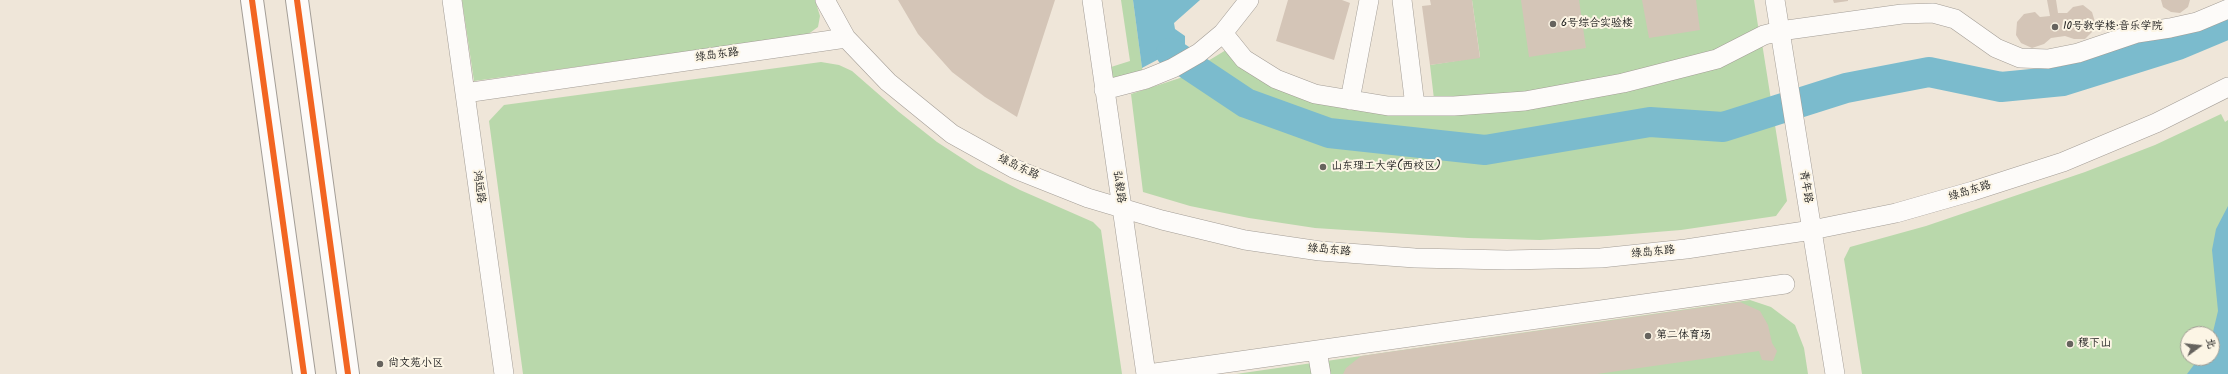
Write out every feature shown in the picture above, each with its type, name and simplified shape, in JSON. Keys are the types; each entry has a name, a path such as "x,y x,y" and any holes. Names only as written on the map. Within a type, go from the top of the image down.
{"main road":[{"path":"252,0 304,374"},
{"path":"297,0 348,374"}],"street":[{"name":"鸿远路","path":"452,0 504,374"},
{"path":"825,0 846,38"},
{"name":"弘毅路","path":"1092,0 1121,208 1147,374"},
{"path":"1104,90 1146,79 1173,68 1199,53 1223,33 1249,0"},
{"path":"1350,100 1369,0"},
{"path":"1402,0 1415,106"},
{"name":"青年路","path":"1775,0 1835,374"},
{"path":"1223,33 1244,60 1276,79 1315,94 1388,106 1415,106 1492,104 1567,94 1623,83 1717,59 1764,35 1780,31 1902,14 1933,13 1955,19 1991,45 2020,58 2048,59 2078,53 2137,33 2197,22 2228,9"},
{"name":"绿岛东路","path":"465,93 846,38 888,82 952,134 1015,169 1088,198 1162,220 1245,240 1320,251 1430,258 1507,260 1602,258 1686,249 1812,230 1896,213 1973,191 2063,162 2156,123 2228,87"},
{"path":"1147,374 1785,284"},
{"path":"1317,351 1320,374"}],"green space":[{"path":"462,0 815,0 820,16 818,27 807,35 474,81"},
{"path":"1121,0 1133,0 1143,75 1113,82 1111,67 1130,61"},
{"path":"1472,0 1754,0 1759,32 1718,52 1576,88 1434,99 1430,65 1480,57"},
{"path":"1762,43 1787,201 1776,216 1681,230 1607,236 1540,240 1468,238 1315,228 1249,218 1190,206 1143,192 1131,94 1180,78 1226,50 1281,86 1473,111"},
{"path":"821,62 839,65 852,71 899,112 937,142 977,168 1020,190 1093,222 1101,230 1122,374 523,374 489,121 504,105"},
{"path":"2221,114 2225,122 2228,120 2228,374 1862,374 1844,259 1850,247 1926,226 2085,172 2155,145"},
{"name":"第二体育场","path":"1750,300 1771,307 1795,325 1804,348 1808,374 1236,374"}],"water":[{"path":"1133,0 1200,0 1174,23 1175,29 1185,36 1185,45 1142,68"},
{"path":"2228,206 2228,374 2187,374 2193,366 2220,366 2220,326 2214,326 2218,311 2212,250 2216,229"}],"building":[{"path":"898,0 1055,0 1017,117 985,97 952,72 918,34"},
{"path":"1288,0 1342,0 1350,3 1334,60 1276,41"},
{"path":"1430,0 1472,0 1480,58 1430,65 1422,6 1431,5"},
{"name":"6号综合实验楼","path":"1521,0 1579,0 1586,48 1529,57"},
{"name":"6号综合实验楼","path":"1642,0 1696,0 1700,30 1649,38"},
{"path":"1833,0 1848,0 1848,1 1834,3"},
{"name":"10号教学楼·音乐学院","path":"2047,0 2056,0 2058,13 2067,13 2073,7 2083,5 2092,12 2095,22 2093,31 2085,39 2074,39 2065,36 2051,38 2044,44 2032,48 2021,43 2016,35 2017,22 2024,14 2035,12 2040,17 2050,16"},
{"name":"10号教学楼·音乐学院","path":"2161,0 2190,0 2188,7 2180,13 2171,12 2163,7"},
{"name":"第二体育场","path":"1740,302 1760,311 1768,325 1772,343 1777,351 1773,361 1762,360 1759,351 1597,374 1343,374 1346,368 1361,356"}],"waterway":[{"path":"1171,53 1246,103 1329,133 1485,150 1650,122 1723,127 1846,88 1929,72 2001,87 2063,81 2178,45 2228,24"}],"transit line":[{"path":"252,0 304,374"},
{"path":"297,0 348,374"}],"place":[{"name":"6号综合实验楼","path":"1553,24"},
{"name":"10号教学楼·音乐学院","path":"2055,27"},
{"name":"山东理工大学(西校区)","path":"1323,167"},
{"name":"第二体育场","path":"1648,336"},
{"name":"稷下山","path":"2070,344"},
{"name":"尚文苑小区","path":"380,364"}]}
